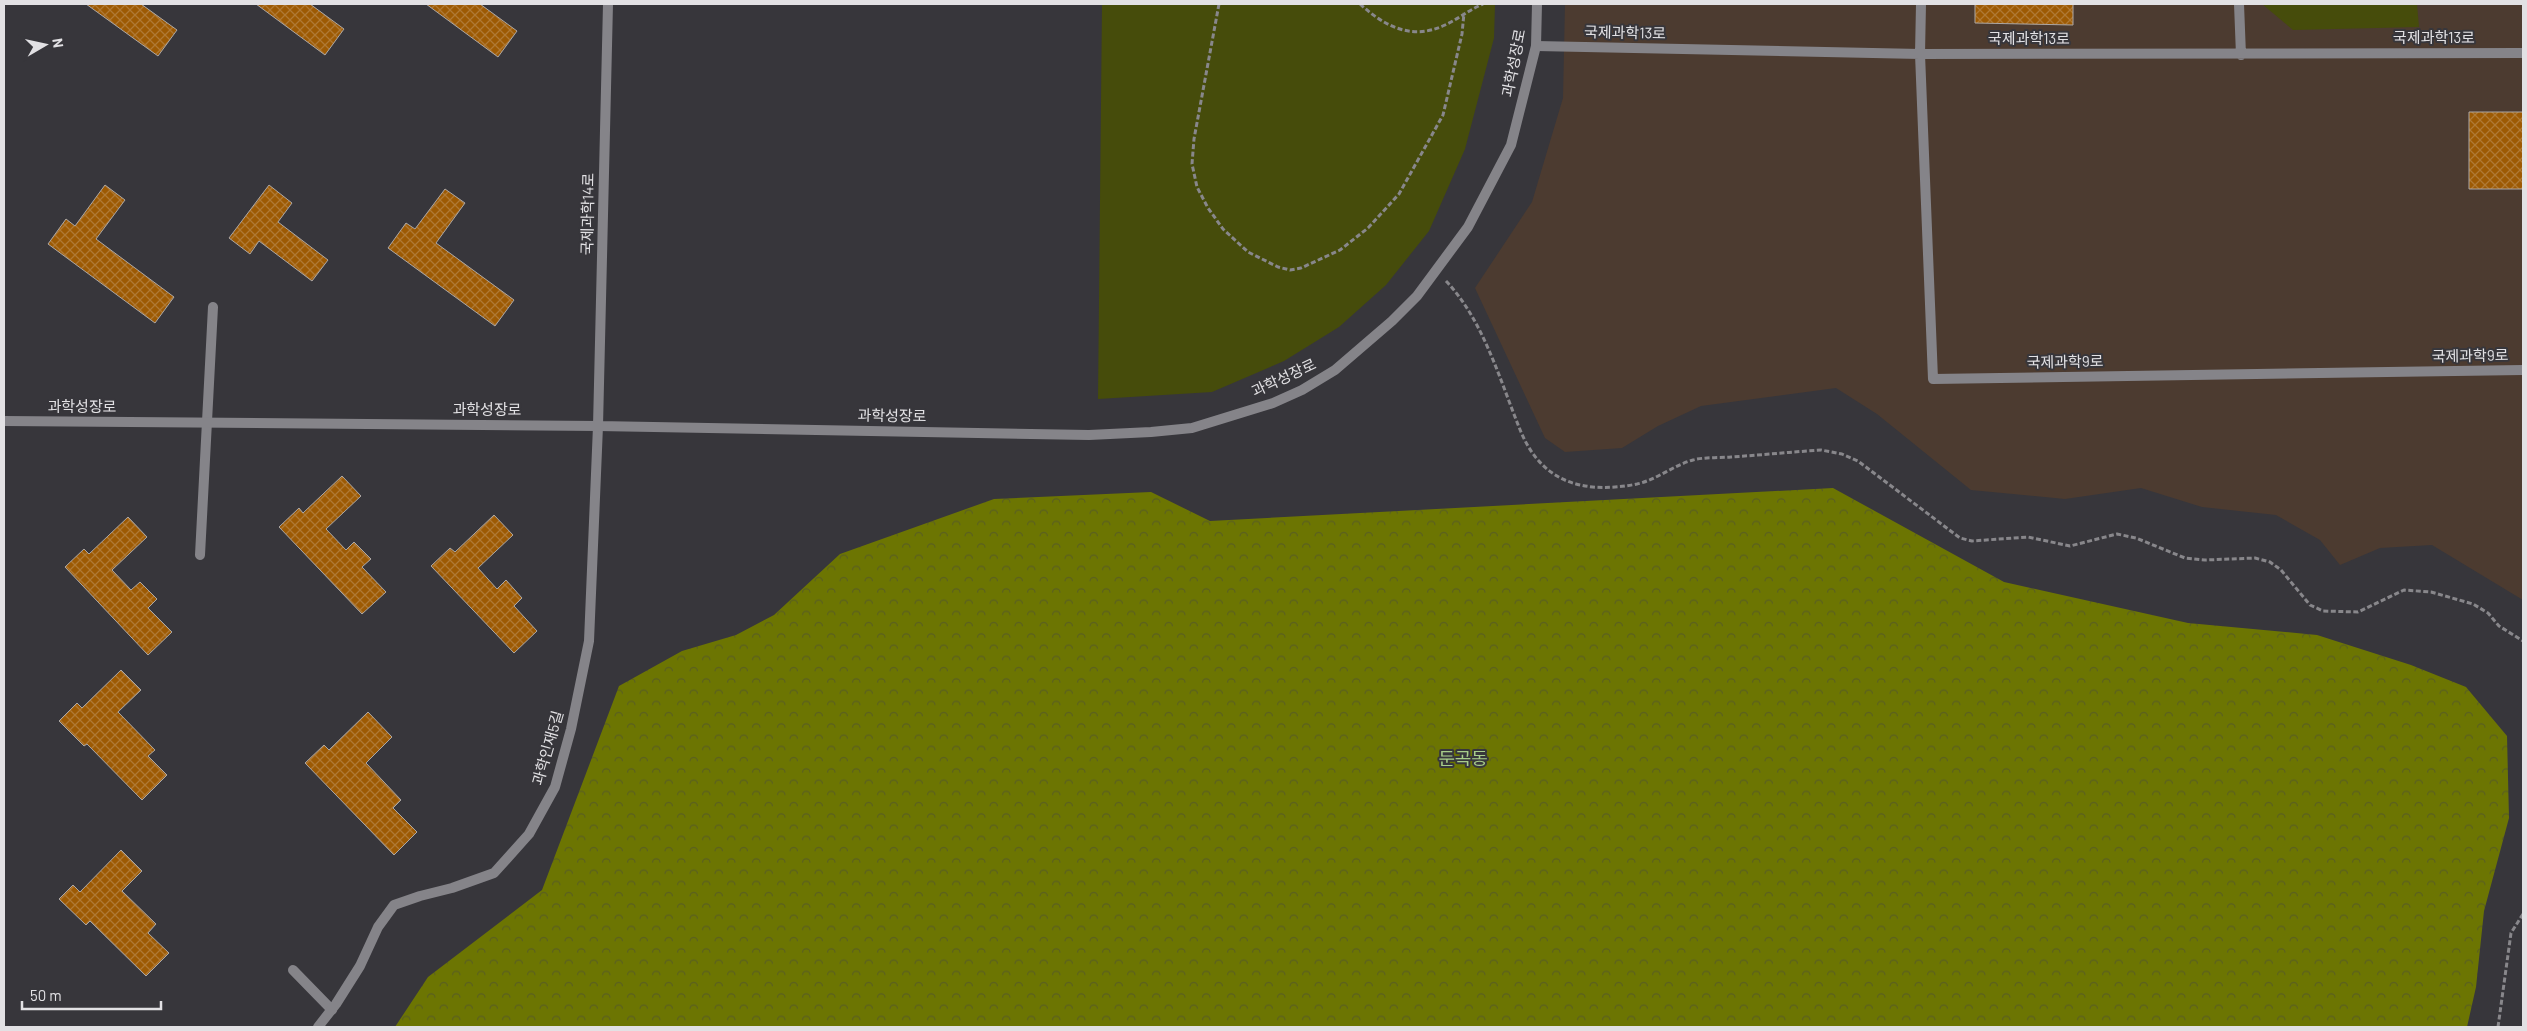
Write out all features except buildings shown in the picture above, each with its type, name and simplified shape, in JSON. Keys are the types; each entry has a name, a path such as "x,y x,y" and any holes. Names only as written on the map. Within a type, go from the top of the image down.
{"street":[{"name":"국제과학14로","path":"598,426 608,4"},
{"name":"과학성장로","path":"4,421 598,426 1089,435 1192,428 1273,403 1302,390 1335,370 1392,321 1417,296 1468,227 1511,145 1536,46 1537,4"},
{"path":"1920,4 1920,54"},
{"path":"2239,4 2241,55"},
{"name":"국제과학13로","path":"1536,46 1920,54 2241,55 2523,53"},
{"name":"국제과학9로","path":"1920,54 1933,379 2523,370"},
{"path":"200,555 213,307"},
{"name":"과학인재5길","path":"318,1027 332,1010 360,966 378,927 394,905 452,888 494,872 529,834 555,786 571,729 589,641 598,426"},
{"path":"292,970 332,1010"}],"path":[{"path":"1219,4 1194,139 1192,164 1197,187 1223,229 1248,252 1278,267 1290,270 1340,250 1368,228 1399,194 1442,115 1462,34 1464,14"},
{"path":"1360,4 1385,25 1412,31 1442,26 1483,4"},
{"path":"1437,271 1463,299 1475,321 1525,441 1538,462 1553,476 1571,483 1592,487 1638,484 1693,460 1821,450 1842,454 1858,461 1960,538 1972,541 2028,537 2070,546 2116,534 2136,538 2185,558 2205,560 2256,558 2270,562 2281,570 2310,605 2323,611 2358,612 2404,590 2431,592 2473,604 2488,613 2499,626 2523,641"},
{"path":"2498,1027 2511,933 2523,914"}],"shaded area":[{"path":"1565,4 2523,4 2523,600 2432,545 2380,548 2340,565 2320,540 2276,515 2202,507 2141,488 2065,499 1971,490 1877,414 1836,388 1701,406 1658,426 1622,448 1565,452 1545,438 1475,288 1532,202 1563,98"}],"green space":[{"path":"1102,4 1495,4 1494,38 1465,149 1429,231 1386,285 1339,327 1284,361 1212,392 1098,399"},
{"path":"2262,4 2417,4 2419,27 2293,30"},
{"path":"1833,488 2004,582 2188,623 2317,635 2411,665 2466,687 2507,736 2509,818 2484,911 2476,987 2467,1027 395,1027 428,977 542,890 619,686 682,651 736,635 774,615 840,554 994,499 1151,492 1210,521"}],"district":[{"name":"둔곡동","path":"1463,759"}]}
